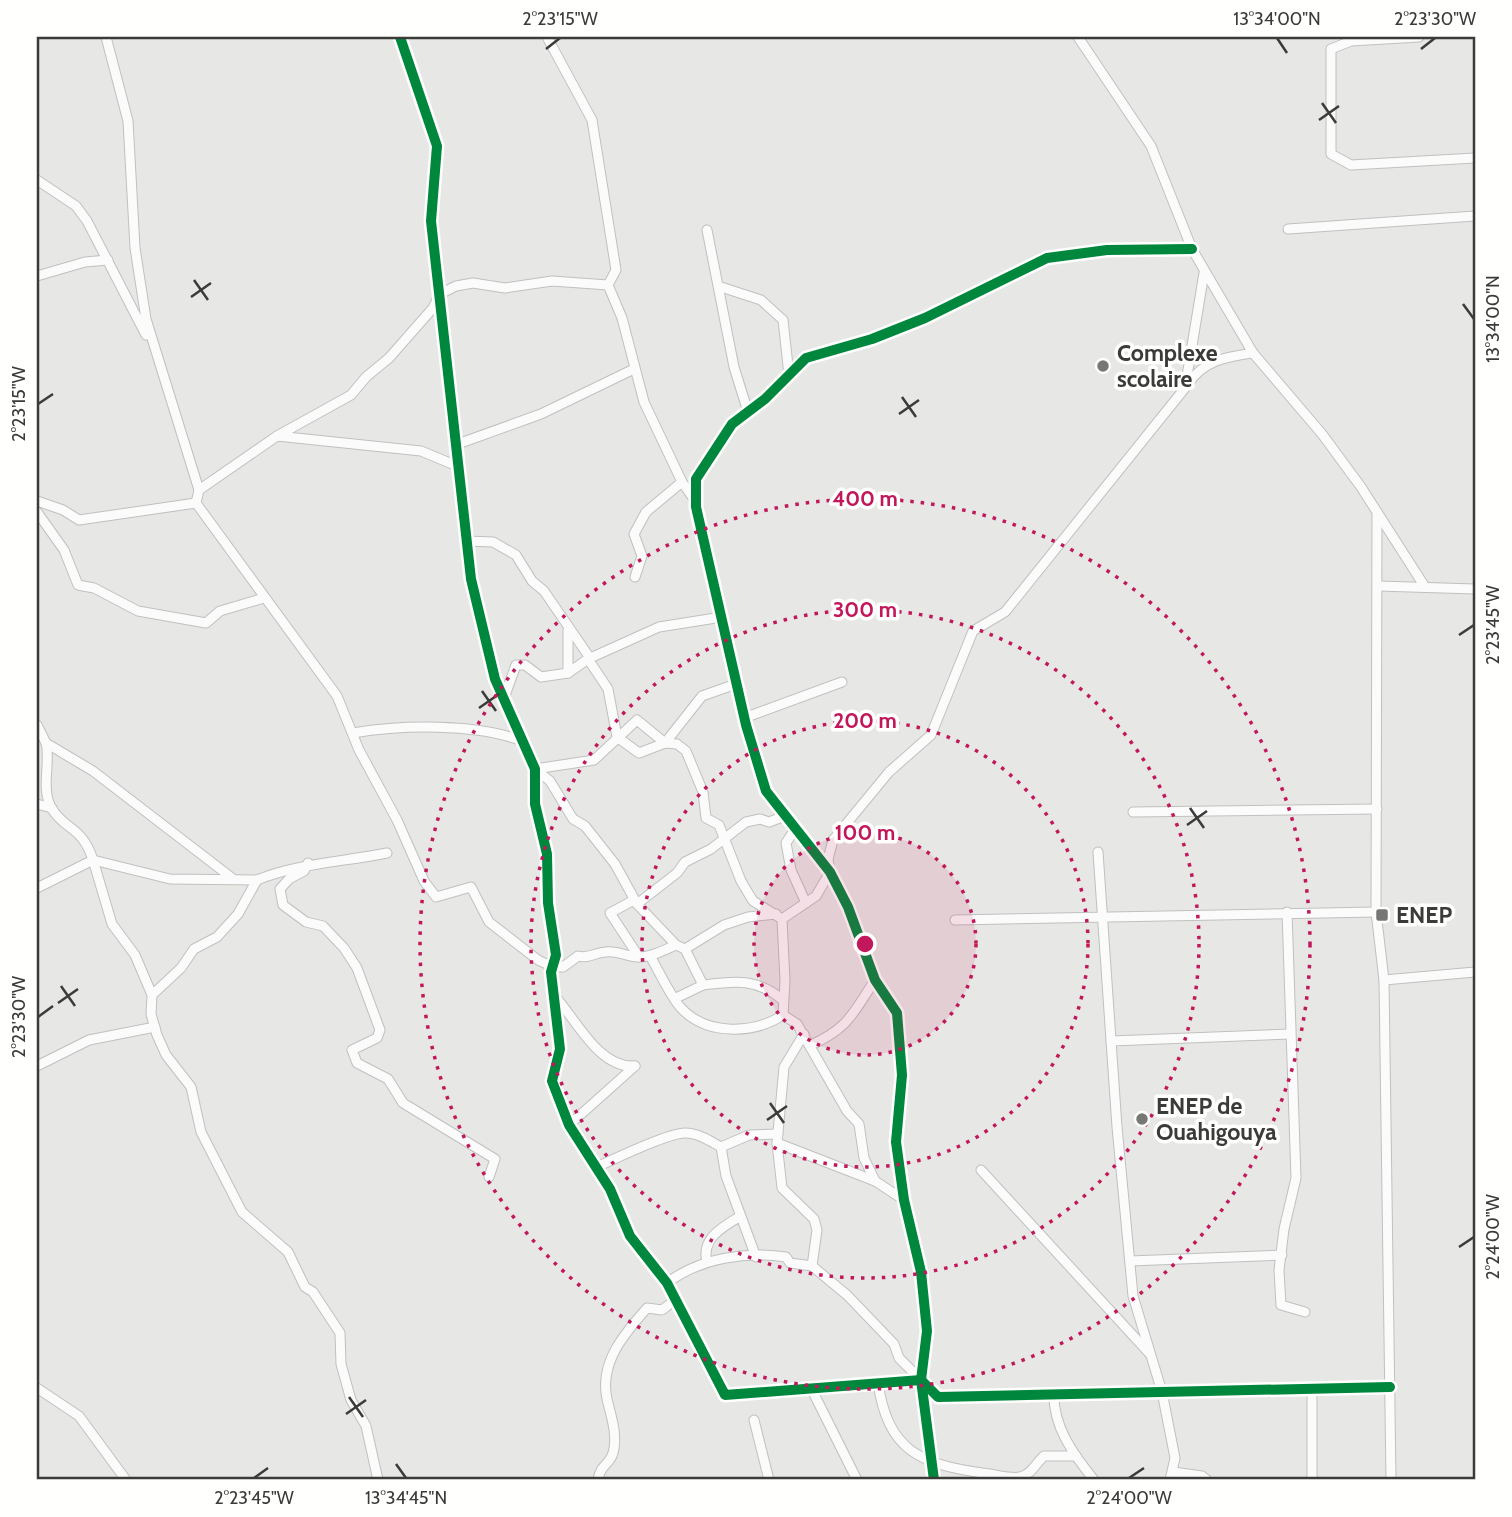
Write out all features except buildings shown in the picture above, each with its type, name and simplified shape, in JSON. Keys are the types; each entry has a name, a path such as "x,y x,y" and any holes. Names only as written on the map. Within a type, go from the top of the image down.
{"street":[{"path":"106,37 128,121 135,248 146,319 199,490 196,503 337,696 407,839 424,881 436,897 471,887 489,922 538,960 552,967 563,967 578,956 586,958 619,951 645,956 681,947 724,925 748,917 779,916 816,896 830,872 828,859 833,840 889,772 931,735 973,631 1005,612 1195,372 1211,362 1253,353"},
{"path":"400,37 437,146 431,221 440,294 440,325 466,541 482,630 495,679 536,769 550,781 573,819 585,826 615,864 635,902 681,947 703,985"},
{"path":"547,37 592,120 616,270 608,285"},
{"path":"1077,37 1151,146 1192,249 1253,353 1322,433 1425,587"},
{"path":"1419,37 1351,41 1331,49 1331,154 1351,164 1475,158"},
{"path":"37,180 76,206 108,260 157,356"},
{"path":"1288,229 1475,216"},
{"path":"707,230 734,367 748,412"},
{"path":"934,1480 921,1380 927,1331 921,1272 904,1199 896,1142 902,1075 897,1013 875,980 848,907 830,872 766,791 736,684 696,502 696,479 732,424 765,400 806,358 872,339 925,318 1048,258 1107,250 1192,249"},
{"path":"37,276 85,262 108,260"},
{"path":"1185,388 1204,273"},
{"path":"199,490 277,436 351,395 398,348 433,307 440,294 473,283 506,288 539,282 608,285"},
{"path":"608,285 622,318 644,402 682,482 696,502"},
{"path":"720,287 761,300 783,320 789,375"},
{"path":"455,444 541,414 634,369"},
{"path":"277,436 421,451 457,466"},
{"path":"635,577 642,556 634,534 646,512 682,482"},
{"path":"37,501 62,509 79,520 196,503"},
{"path":"37,512 64,550 78,584 94,588 138,611 206,622 220,611 264,597"},
{"path":"1377,513 1376,912 1384,980 1391,1480"},
{"path":"466,541 492,542 516,555 532,581 544,591 608,689 617,737 639,752 665,743 677,744 686,751 703,792 706,818 719,825 753,901 779,916"},
{"path":"1378,586 1475,589"},
{"path":"503,698 516,665 525,666 541,677 568,673 589,659 659,627 722,618"},
{"path":"568,630 568,673"},
{"path":"744,718 842,682"},
{"path":"665,743 702,696 736,684"},
{"path":"536,769 594,760 637,720 665,743"},
{"path":"37,725 49,755 45,775 51,808"},
{"path":"353,733 380,728 497,732 522,741"},
{"path":"46,743 93,771 233,878"},
{"path":"536,769 535,804 547,854 548,903 556,955 552,967 559,1049 552,1080 569,1125 597,1167 631,1236 667,1283 724,1395 921,1380"},
{"path":"37,804 51,808 87,841 112,924 135,955 152,995 151,1014 166,1055 191,1087 201,1132 242,1212 288,1252 305,1287 313,1292 340,1333 341,1364 351,1400 366,1426 378,1480"},
{"path":"1133,812 1377,809"},
{"path":"783,1015 768,1025 712,1028 680,1008 676,998 610,913 635,902 677,873 685,862 711,849 746,822 760,819 769,822 785,816"},
{"path":"795,829 786,843 791,870 806,903"},
{"path":"1098,852 1133,1296 1154,1358 1162,1392 1175,1458 1171,1476 1202,1476 1208,1480"},
{"path":"37,888 93,860 170,879 257,880 308,863 336,864 387,853"},
{"path":"308,863 304,872 289,879 280,889 283,905 306,922 323,926 357,968 380,1030 377,1038 352,1050 358,1063 388,1079 403,1102 495,1159 489,1177"},
{"path":"152,995 181,968 194,949 217,937 238,914 257,880"},
{"path":"1287,912 1289,1034 1296,1178 1284,1229 1281,1305 1305,1312"},
{"path":"955,920 1376,912"},
{"path":"779,916 785,981 783,1015"},
{"path":"1384,980 1475,972"},
{"path":"811,1045 836,1034 843,1027 875,980"},
{"path":"676,998 703,985 736,981 755,982 783,1000"},
{"path":"553,994 599,1050 624,1067 635,1066 569,1125"},
{"path":"783,1015 797,1024 804,1034 847,1111 859,1124 864,1158 875,1181"},
{"path":"37,1066 89,1040 155,1027"},
{"path":"804,1034 784,1068 778,1138 782,1188 814,1219 817,1230 812,1266"},
{"path":"1111,1041 1289,1034"},
{"path":"597,1167 646,1144 683,1133 695,1134 721,1146 749,1135 778,1138 875,1181 904,1199"},
{"path":"721,1146 726,1176 756,1257"},
{"path":"981,1170 1154,1358"},
{"path":"707,1262 705,1253 708,1241 739,1217"},
{"path":"1130,1261 1282,1255"},
{"path":"667,1283 707,1262 722,1258 786,1257 790,1263 812,1266 848,1295 894,1344 899,1358 938,1397 1390,1387"},
{"path":"598,1480 599,1470 613,1455 614,1428 606,1394 616,1343 647,1308 662,1310 675,1300"},
{"path":"878,1383 883,1414 897,1438 908,1450 931,1462 1019,1478 1030,1473 1044,1456 1076,1456"},
{"path":"37,1388 79,1416 126,1480"},
{"path":"811,1388 857,1480"},
{"path":"1312,1388 1312,1480"},
{"path":"1054,1394 1053,1414 1076,1456 1094,1480"},
{"path":"754,1420 769,1480"}],"cycle path":[{"path":"400,37 437,146 431,221 471,579 495,679 535,769 535,804 547,854 548,903 556,955 551,972 560,1049 552,1081 569,1125 610,1189 630,1236 667,1283 725,1395 921,1380 938,1397 1390,1387"},
{"path":"934,1480 921,1380 927,1331 921,1272 904,1200 896,1142 902,1075 897,1013 875,980 848,907 830,872 766,791 746,725 696,507 696,479 732,424 765,399 806,358 872,339 925,318 1047,258 1107,250 1192,249"}],"place":[{"name":"Complexe scolaire","path":"1103,366"},
{"name":"ENEP","path":"1382,915"},
{"name":"ENEP de Ouahigouya","path":"1142,1119"}]}
